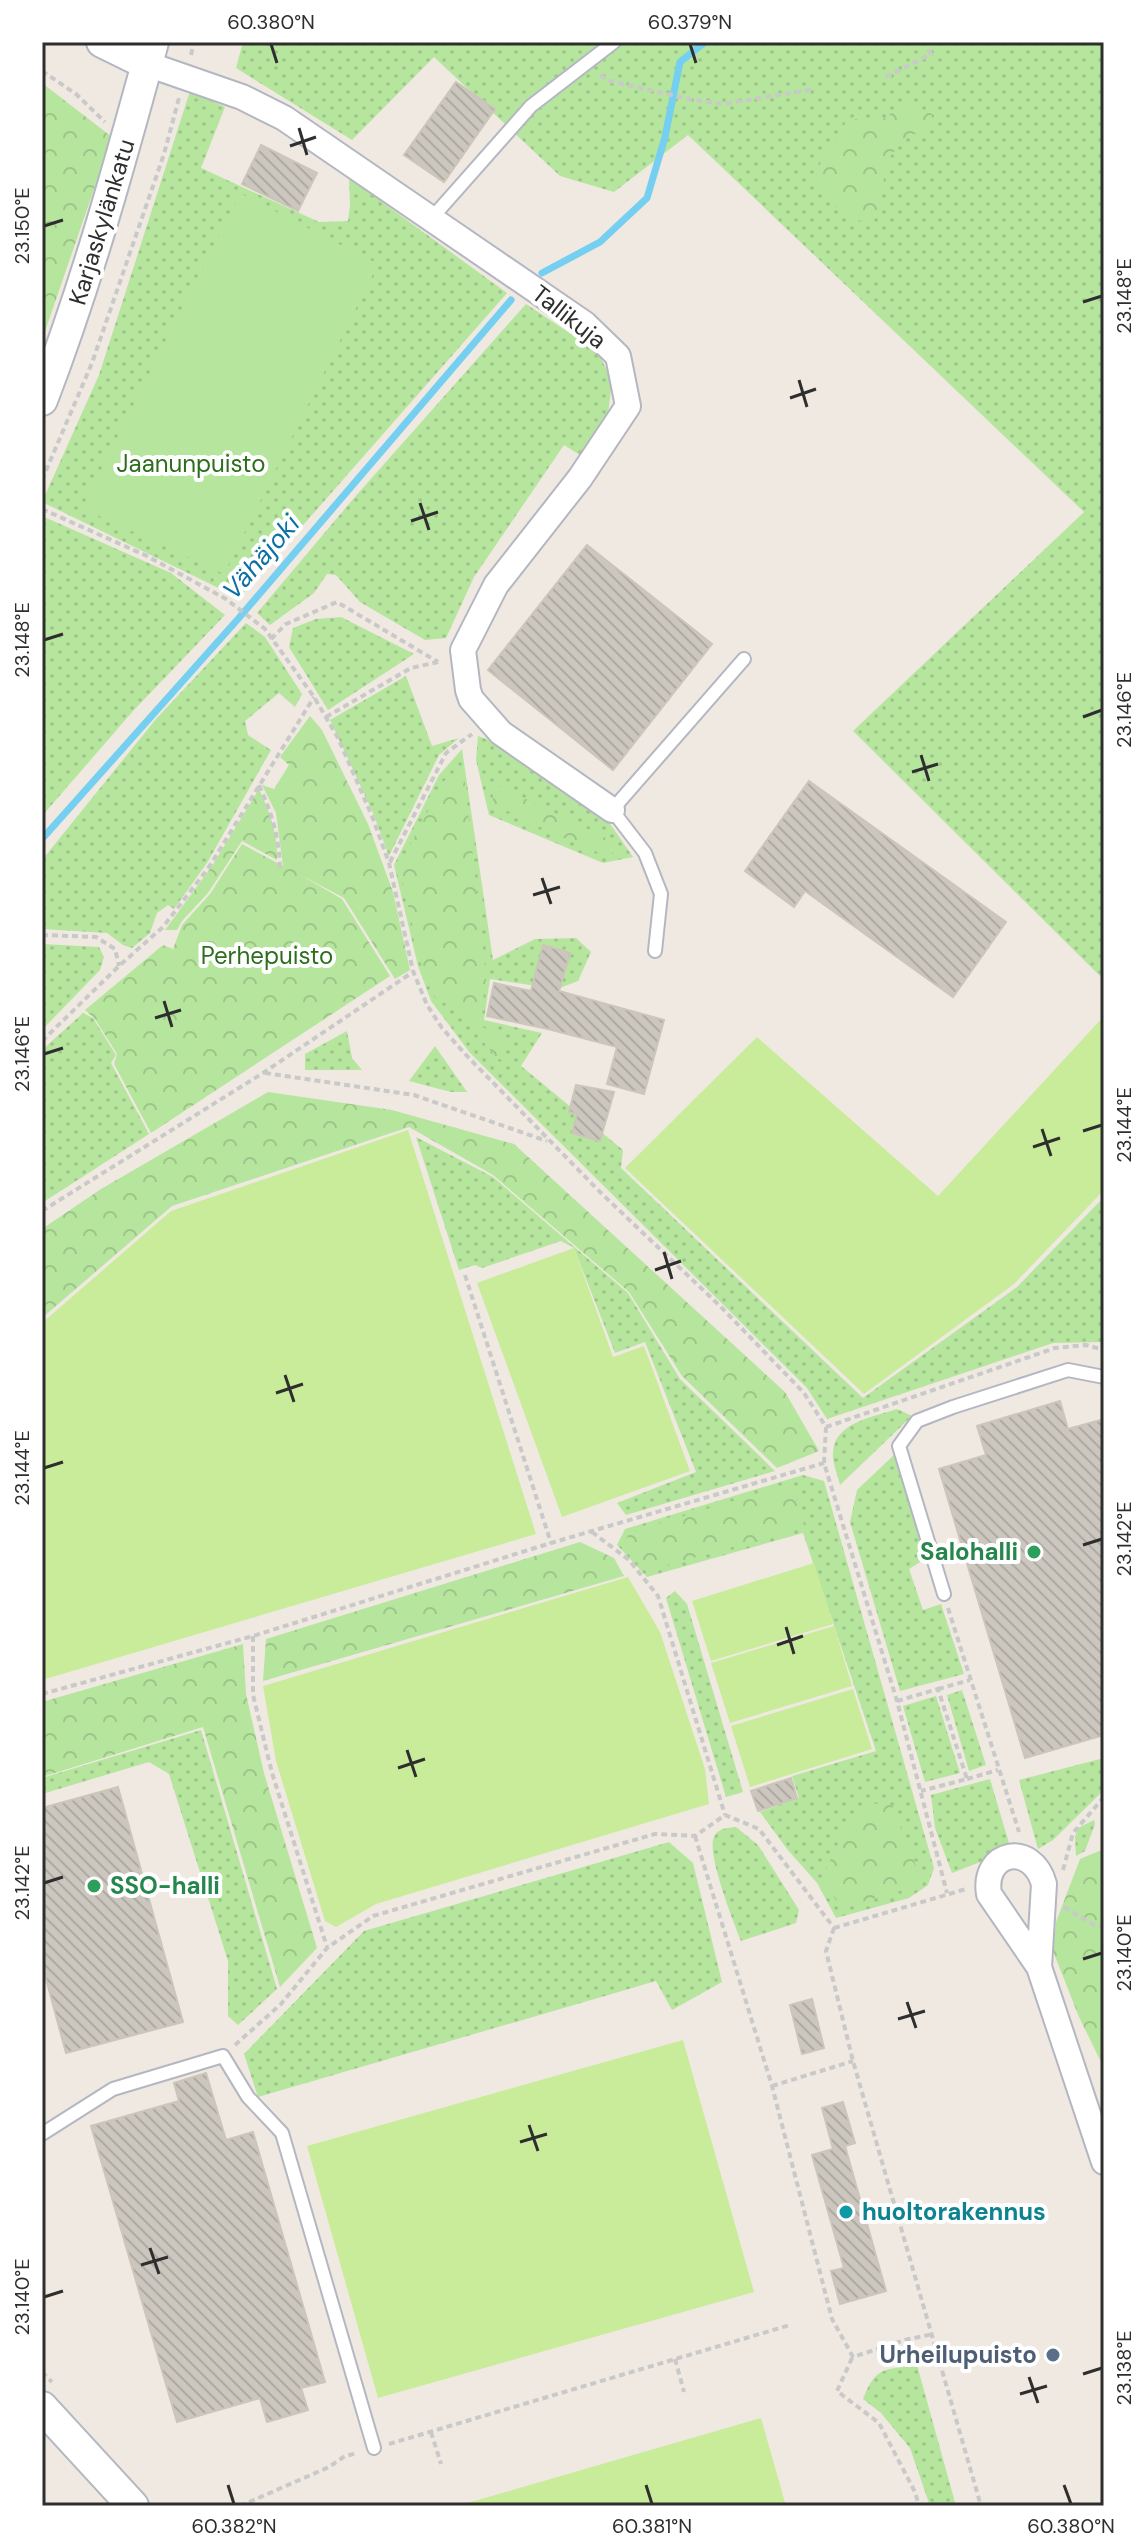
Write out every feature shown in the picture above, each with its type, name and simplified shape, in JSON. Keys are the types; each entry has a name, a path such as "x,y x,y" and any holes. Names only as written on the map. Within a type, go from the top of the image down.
{"street":[{"path":"102,42 150,53"},
{"name":"Tallikuja","path":"150,53 185,76 242,97 284,118 585,324 618,356 628,406 580,478 496,585 463,650 471,699 501,733 612,810"},
{"name":"Karjaskylänkatu","path":"42,400 71,324 129,137 150,53"},
{"path":"1039,1967 1104,2162"},
{"path":"42,2407 133,2506"}],"lane":[{"path":"431,219 531,106 614,42"},
{"path":"655,951 661,894 645,853 612,810 744,659"},
{"path":"944,1594 899,1446 917,1421 1068,1370 1104,1377"},
{"path":"42,2134 113,2089 223,2056 248,2097 282,2133 374,2448"}],"path":[{"path":"42,480 92,363 164,154 194,42"},
{"path":"886,77 931,54 924,42"},
{"path":"585,65 610,81 722,104 815,89"},
{"path":"42,71 76,94 105,122 164,154"},
{"path":"42,509 147,556 226,599 265,629 314,697 338,738 389,863 413,971 427,1005 442,1028 804,1393 826,1427 824,1463 897,1701 947,1893"},
{"path":"271,639 286,624 337,602 438,662"},
{"path":"326,717 411,668 464,656"},
{"path":"42,1041 163,927 209,867 314,697"},
{"path":"389,863 446,753 490,721"},
{"path":"259,785 273,815 280,849 280,869"},
{"path":"42,935 96,937 115,949 119,966"},
{"path":"42,1211 263,1073 413,971"},
{"path":"263,1073 414,1095 552,1142"},
{"path":"465,1275 551,1543"},
{"path":"826,1427 1055,1348 1086,1345 1104,1350"},
{"path":"42,1694 253,1636 551,1543 824,1463"},
{"path":"592,1531 629,1560 658,1596 725,1815"},
{"path":"944,1594 1021,1840"},
{"path":"253,1636 253,1695 272,1773 327,1948"},
{"path":"897,1701 970,1680"},
{"path":"938,1689 967,1779"},
{"path":"921,1791 998,1770"},
{"path":"1062,1874 1073,1833 1104,1797"},
{"path":"223,2056 281,2004 327,1948 373,1916 655,1834 695,1836 725,1815"},
{"path":"725,1815 759,1829 834,1928"},
{"path":"695,1836 772,2086 832,2319 853,2357"},
{"path":"834,1928 969,1888 974,1881"},
{"path":"1055,1901 1096,1926 1104,1926"},
{"path":"834,1928 826,1951 853,2061 981,2506"},
{"path":"772,2086 853,2061"},
{"path":"243,2505 329,2467 345,2456 790,2325"},
{"path":"919,2506 915,2492 879,2423 837,2391 853,2357 933,2334"},
{"path":"675,2359 684,2392"},
{"path":"431,2432 441,2464"}],"green space":[{"path":"243,42 1104,42 1104,980 853,731 1084,512 688,135 614,192 560,176 434,57 352,140 236,68"},
{"path":"42,83 112,137 42,340"},
{"path":"190,91 225,107 201,168 319,222 348,221 349,178 507,293 239,598 42,502 99,375"},
{"path":"907,102 932,114 930,131 906,136 886,162 881,201 872,225 842,214 812,177 848,119 882,120"},
{"name":"Jaanunpuisto","path":"240,193 378,264 224,574 82,508"},
{"path":"526,304 598,352 612,381 608,414 580,455 564,445 474,577 446,638 425,640 360,602 336,575 327,574 314,593 270,625 257,613"},
{"path":"42,516 171,573 225,615 133,711 42,816"},
{"path":"341,617 414,654 328,710 289,647 293,628 316,619"},
{"path":"246,623 265,637 302,694 295,707 279,693 245,721 248,735 271,750 207,863 174,909 168,905 157,913 150,933 132,948 107,933 42,929 42,860 156,719"},
{"path":"406,676 432,746 459,738 439,755 389,856 373,813 330,720"},
{"name":"Perhepuisto","path":"310,716 322,730 368,824 393,892 410,970 395,979 344,898 299,874 342,899 390,976 151,1133 114,1064 117,1054 95,1019 85,1010 163,945 173,949 182,925 210,894 242,844 283,866 276,813 262,785 274,789 289,765 280,757"},
{"path":"478,736 497,743 606,818 633,857 603,863 489,815 476,760"},
{"path":"462,749 493,960 535,939 576,938 591,952 578,981 557,989 490,979 484,1020 542,1033 521,1066 623,1150 621,1168 863,1398 1017,1287 1104,1197 1104,1342 1053,1343 827,1419 807,1388 470,1053 431,1001 418,966 394,865 439,775"},
{"path":"463,765 486,976 480,1026 498,1034 512,1067 495,1056 457,1009 436,999 423,972 399,866 444,781"},
{"path":"493,783 614,842 617,851 606,856 493,803"},
{"path":"259,789 272,824 277,860 242,841 208,893 177,930 165,930 212,866"},
{"path":"42,944 99,947 104,957 100,970 42,1030"},
{"path":"83,1013 93,1018 116,1055 111,1063 149,1134 42,1203 42,1050"},
{"path":"1104,1016 1104,1190 1014,1284 864,1394 625,1168 757,1037 938,1196"},
{"path":"347,1031 352,1058 362,1070 305,1070 305,1054"},
{"path":"435,1046 467,1092 451,1092 409,1081"},
{"path":"268,1092 392,1110 514,1144 785,1392 819,1451 777,1468 682,1376 629,1292 493,1175 409,1127 172,1206 42,1318 42,1229 101,1189"},
{"path":"408,1130 536,1534 42,1680 42,1323 171,1211"},
{"path":"416,1137 493,1177 628,1293 680,1379 775,1471 626,1515 617,1503 696,1472 645,1342 615,1353 574,1248 561,1241 482,1268 475,1265 459,1270"},
{"path":"574,1248 613,1357 644,1346 690,1471 562,1517 477,1283"},
{"path":"897,1409 912,1416 840,1485 833,1457 840,1434 857,1422"},
{"path":"895,1454 927,1558 909,1569 923,1610 941,1604 964,1674 900,1691 850,1522 857,1490"},
{"path":"803,1475 824,1481 934,1868 928,1885 909,1898 836,1918 817,1883 760,1812 799,1798 792,1776 876,1751 803,1533 647,1577 617,1545 625,1529"},
{"path":"793,1483 805,1527 650,1570 624,1543 630,1532"},
{"path":"580,1542 614,1558 624,1576 263,1681 266,1639"},
{"path":"814,1563 833,1624 711,1661 692,1601"},
{"path":"628,1577 660,1632 705,1769 709,1804 376,1904 336,1927 325,1921 276,1761 263,1686"},
{"path":"675,1591 687,1604 743,1792 726,1797 666,1598"},
{"path":"834,1626 852,1686 730,1723 711,1663"},
{"path":"243,1644 246,1694 264,1773 317,1948 280,1987 203,1727 42,1777 42,1702"},
{"path":"853,1689 872,1749 750,1787 731,1726"},
{"path":"962,1690 986,1765 969,1771 947,1695"},
{"path":"936,1696 960,1773 925,1782 903,1706"},
{"path":"201,1730 277,1989 238,2025 228,2016 228,1961 169,1774 149,1762 42,1794 42,1778"},
{"path":"1104,1758 1104,1790 1053,1840 1038,1849 1019,1780"},
{"path":"990,1779 1011,1850 952,1873 935,1828 931,1795"},
{"path":"866,1803 892,1805 923,1884 841,1908 822,1878 844,1830"},
{"path":"1094,1820 1085,1851 1076,1856 1078,1828"},
{"path":"736,1827 758,1845 799,1910 796,1923 741,1941 722,1888 713,1845 718,1832"},
{"path":"669,1842 693,1863 722,1982 672,2010 656,1981 258,2097 244,2054 364,1931"},
{"path":"1104,1849 1104,2068 1079,2017 1053,1951 1056,1922 1080,1859"},
{"path":"683,2040 754,2292 378,2398 307,2146"},
{"path":"917,2365 956,2506 930,2506 910,2448 881,2413 863,2399 877,2375"},
{"path":"761,2418 786,2506 457,2506"}],"building":[{"path":"456,82 495,109 444,182 404,155"},
{"path":"261,145 317,173 298,211 242,184"},
{"path":"587,545 712,644 613,770 488,670"},
{"path":"809,781 1006,922 953,997 805,891 794,907 745,871"},
{"path":"543,945 570,953 559,991 664,1020 644,1094 607,1084 617,1047 487,1016 494,983 531,991"},
{"path":"576,1085 614,1092 600,1141 572,1133 577,1114 569,1112"},
{"name":"Salohalli","path":"1060,1401 1068,1429 1104,1419 1104,1735 1025,1758 939,1469 986,1455 977,1426"},
{"path":"791,1778 797,1798 758,1811 751,1791"},
{"name":"SSO-halli","path":"118,1787 183,2022 66,2053 42,1964 42,1808"},
{"path":"812,1999 824,2048 802,2054 790,2005"},
{"path":"206,2073 226,2140 253,2132 325,2382 301,2388 308,2410 267,2422 260,2398 177,2422 91,2126 179,2101 174,2083"},
{"name":"huoltorakennus","path":"843,2102 855,2143 845,2146 886,2291 840,2304 831,2271 844,2268 812,2155 833,2149 822,2108"}],"waterway":[{"name":"Vähäjoki","path":"542,273 600,242 647,198 665,137 680,62 705,42"},
{"name":"Vähäjoki","path":"42,839 238,619 511,300"}],"place":[{"name":"Salohalli","path":"1034,1552"},
{"name":"SSO-halli","path":"94,1886"},
{"name":"huoltorakennus","path":"846,2212"},
{"name":"Urheilupuisto","path":"1053,2355"}]}
